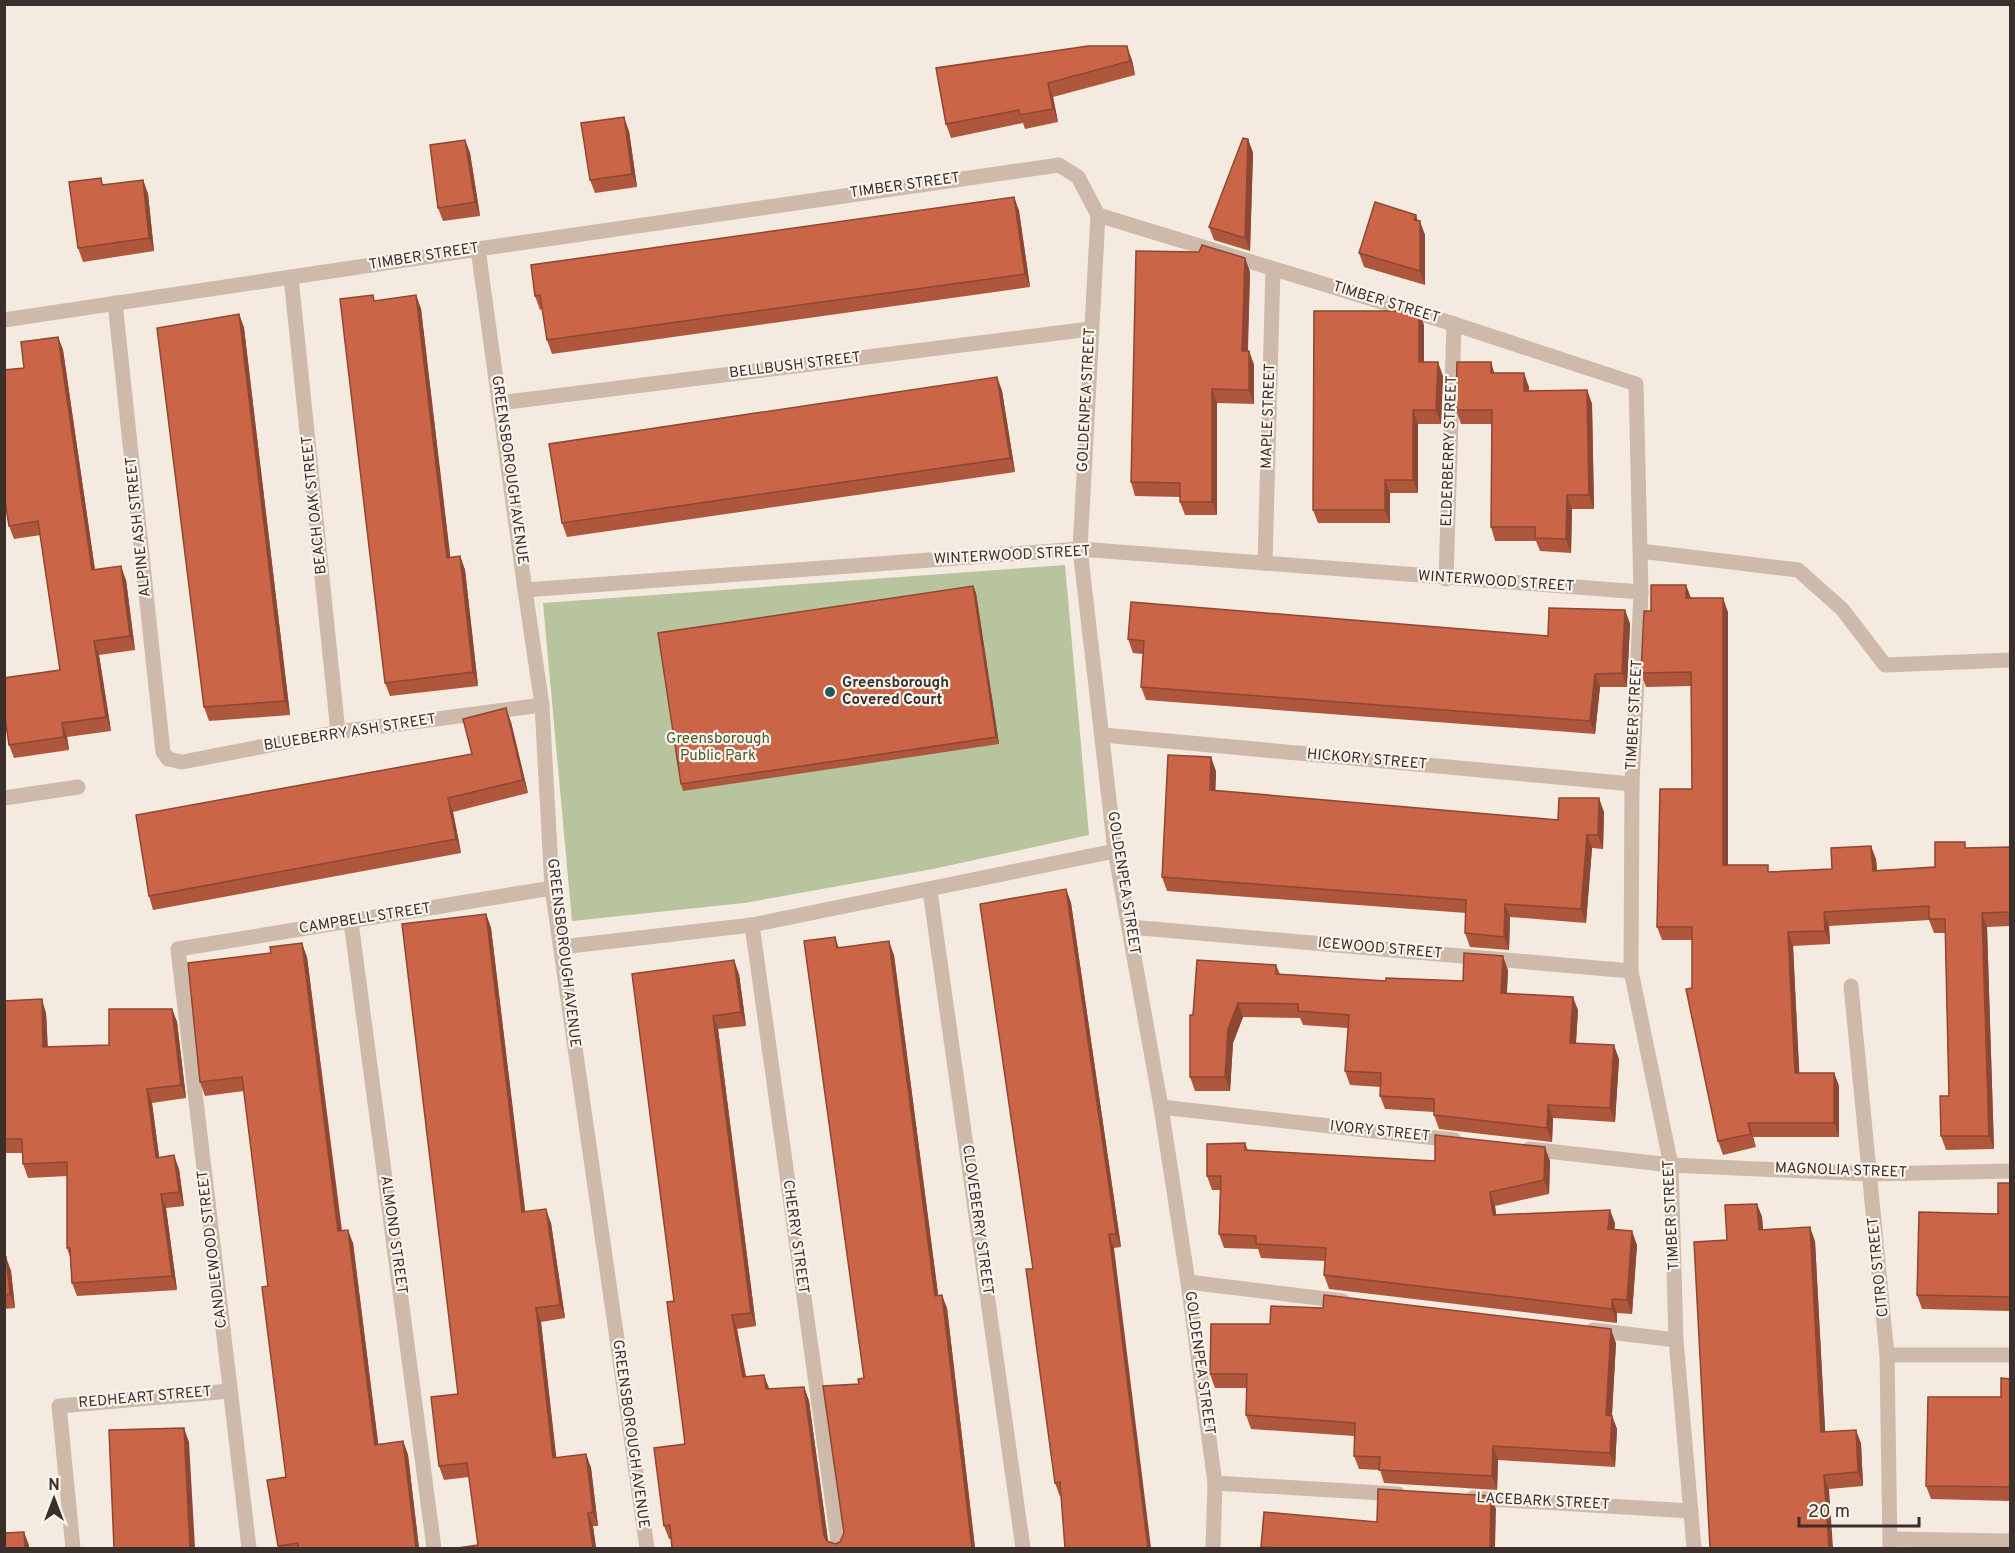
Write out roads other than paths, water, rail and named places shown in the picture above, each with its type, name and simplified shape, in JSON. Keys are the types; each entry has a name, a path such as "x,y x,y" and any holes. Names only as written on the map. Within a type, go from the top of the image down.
{"street":[{"name":"TIMBER STREET","path":"4,320 1059,165 1078,177 1098,215 1454,324 1636,384 1641,592 1632,784 1631,971 1671,1165 1676,1340 1694,1548"},
{"name":"GOLDENPEA STREET","path":"1098,215 1090,329 1080,549 1115,851 1161,1107 1188,1282 1215,1483 1213,1548"},
{"name":"GREENSBOROUGH AVENUE","path":"478,249 542,705 552,888 646,1548"},
{"name":"MAPLE STREET","path":"1265,563 1273,268"},
{"name":"BEACH OAK STREET","path":"291,277 338,732"},
{"name":"ALPINE ASH STREET","path":"115,303 163,752"},
{"name":"ELDERBERRY STREET","path":"1446,579 1454,324"},
{"name":"BELLBUSH STREET","path":"499,403 1090,329"},
{"name":"WINTERWOOD STREET","path":"525,590 1080,549 1446,579 1641,592"},
{"path":"1640,551 1798,570 1842,609 1885,665 2010,660"},
{"name":"BLUEBERRY ASH STREET","path":"163,752 168,759 182,762 338,732 542,705"},
{"name":"HICKORY STREET","path":"1103,735 1632,784"},
{"path":"4,798 78,788"},
{"path":"561,947 752,925 930,891 1115,851"},
{"name":"CAMPBELL STREET","path":"177,949 552,888"},
{"name":"CLOVEBERRY STREET","path":"930,891 1023,1548"},
{"name":"ALMOND STREET","path":"351,922 434,1548"},
{"name":"CHERRY STREET","path":"752,925 839,1548"},
{"name":"ICEWOOD STREET","path":"1130,927 1631,971"},
{"name":"CANDLEWOOD STREET","path":"177,949 249,1548"},
{"name":"CITRO STREET","path":"1851,986 1887,1355 1890,1544"},
{"name":"IVORY STREET","path":"1161,1107 1469,1142"},
{"path":"1517,1147 1671,1165"},
{"name":"MAGNOLIA STREET","path":"1671,1165 1870,1174 2010,1171"},
{"path":"1188,1282 1355,1302"},
{"path":"1581,1329 1676,1340"},
{"path":"1887,1355 2010,1355"},
{"name":"REDHEART STREET","path":"73,1548 59,1406 230,1391"},
{"path":"1215,1483 1417,1495"},
{"name":"LACEBARK STREET","path":"1453,1497 1691,1511"},
{"path":"1890,1544 2010,1541"}],"place":[{"name":"Greensborough Covered Court","path":"830,692"}],"park label":[{"name":"Greensborough Public Park","path":"718,748"}]}
